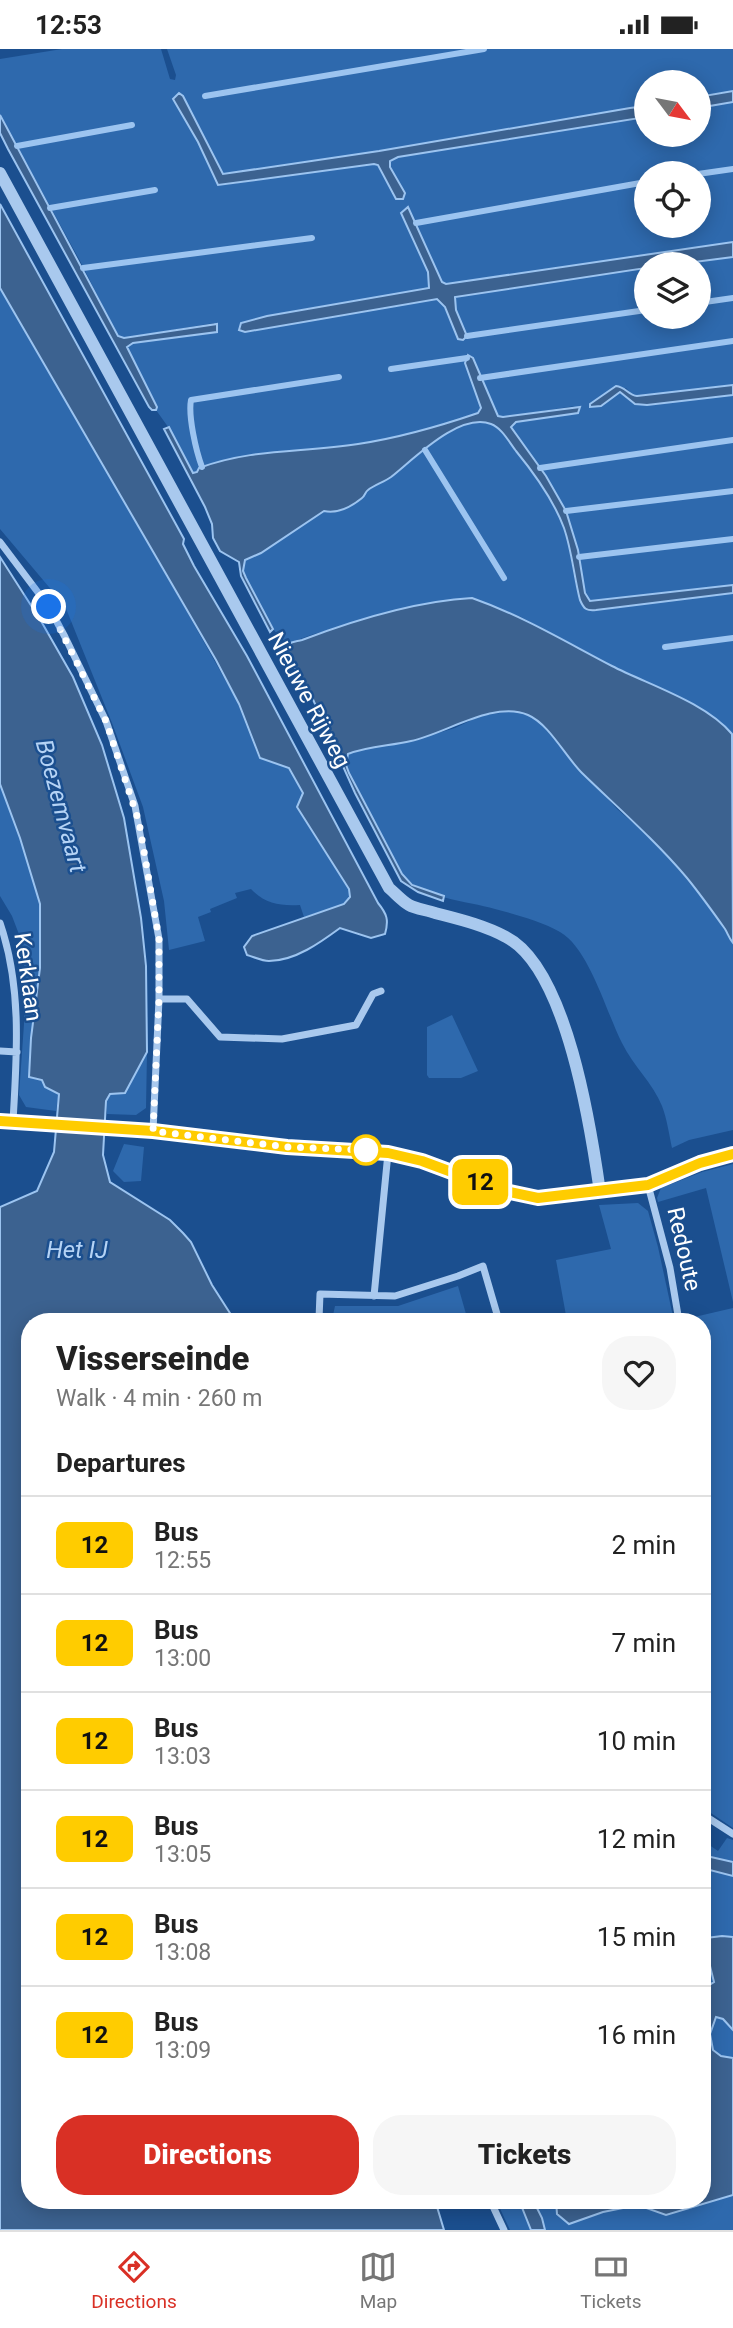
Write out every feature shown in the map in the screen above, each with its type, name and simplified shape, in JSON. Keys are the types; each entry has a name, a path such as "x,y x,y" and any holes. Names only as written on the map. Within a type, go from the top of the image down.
{"street":[{"name":"Nieuwe Rijweg","path":"0,173 388,888 410,906 465,921 508,937 536,965 558,1008 574,1056 592,1134 600,1192"},
{"path":"0,543 49,607 106,721 139,822 159,939 153,1131"},
{"name":"Kerklaan","path":"0,923 6,942 17,1008 17,1052 6,1121"},
{"path":"159,999 187,999 220,1037 282,1039 356,1025 373,994 381,991"},
{"path":"0,1051 17,1052"},
{"path":"6,1121 153,1131 287,1147 388,1153 422,1161 500,1190 538,1198 648,1185 700,1163 733,1154"},
{"path":"374,1296 388,1153"},
{"name":"Redoute","path":"648,1185 670,1268 676,1313"},
{"path":"319,1313 320,1294 395,1296 483,1266 497,1313"},
{"path":"711,1820 733,1834"},
{"path":"494,2209 504,2230"}],"shaded area":[{"path":"62,49 161,49 170,79 175,80 176,75 167,49 733,49 731,92 711,95 711,70 634,70 634,108 223,174 183,96 173,99 223,185 374,164 378,165 399,200 390,162 398,157 634,119 634,147 711,147 711,106 733,102 733,242 665,252 634,252 634,256 446,284 437,273 409,208 413,241 428,272 429,288 287,312 239,330 245,332 437,299 442,301 449,319 467,335 456,310 455,297 634,270 634,329 711,329 711,260 733,257 733,385 637,396 632,395 626,388 611,390 590,404 601,406 620,392 635,404 641,405 733,395 733,585 590,601 585,593 578,550 566,511 546,476 511,427 516,422 548,417 575,406 498,416 473,358 468,356 465,363 481,408 478,413 434,427 358,444 239,457 199,468 197,473 193,473 171,431 156,410 157,407 127,347 133,343 217,332 214,323 124,338 118,336 0,115 0,59"},
{"path":"0,288 93,445 236,699 259,758 289,768 303,793 297,807 349,888 350,897 344,904 304,917 300,905 273,903 251,889 235,893 237,898 198,917 205,941 169,950 164,901 143,807 112,723 65,606 0,529"},
{"path":"483,422 501,431 552,501 567,537 578,592 588,611 733,593 733,736 721,722 692,704 521,617 472,598 431,603 286,644 273,629 243,571 245,560 261,553 324,511 341,511 363,498 367,490 390,477 444,435 467,424"},
{"path":"514,711 538,721 617,809 657,843 710,908 733,943 733,1130 689,1140 672,1148 662,1106 627,1051 588,967 570,940 560,932 536,921 432,894 410,882 402,874 346,765 346,758 352,752 408,742 455,728 480,716"},
{"path":"0,784 40,904 40,968 29,1077 42,1080 45,1087 59,1093 56,1111 26,1107 19,1095 24,1024 24,960 20,937 0,896"},
{"path":"452,1015 478,1071 461,1078 429,1078 427,1027"},
{"path":"147,1052 146,1108 136,1115 107,1114 106,1101 110,1094 125,1093"},
{"path":"124,1144 144,1147 141,1181 124,1182 113,1171"},
{"path":"733,1164 733,1302 706,1188 658,1202 657,1198 661,1188 702,1172"},
{"path":"638,1203 648,1211 672,1313 566,1313 556,1260 611,1249 599,1205"},
{"path":"458,1286 466,1313 334,1313 335,1306 398,1306"},
{"path":"733,1308 733,1828 711,1813 711,1313"},
{"path":"727,1838 733,1840 733,2230 510,2230 500,2209 711,2209 711,1846 718,1851"}],"water":[{"path":"733,91 733,102 711,106 711,95"},
{"path":"179,93 183,96 223,174 379,151 634,108 634,119 398,157 390,161 390,167 405,193 403,199 396,199 378,165 374,164 218,185 198,142 173,99"},
{"path":"0,115 118,336 124,338 217,324 217,332 133,343 127,347 157,407 156,410 149,407 8,149 0,133"},
{"path":"0,204 184,539 183,544 194,566 247,656 383,911 387,921 385,934 371,938 340,928 307,950 288,958 266,961 247,955 244,947 252,936 344,904 350,897 349,889 297,807 303,793 289,768 260,758 239,704 216,660 0,288"},
{"path":"408,207 442,282 446,284 634,256 634,270 455,297 456,310 467,336 463,340 458,339 445,307 437,299 245,332 239,330 241,323 267,316 429,288 428,272 401,213"},
{"path":"733,242 733,257 711,260 711,252 665,252"},
{"path":"468,355 473,358 498,416 580,407 578,413 516,422 511,427 546,476 566,511 578,550 585,593 590,601 733,585 733,593 586,609 580,600 564,528 549,498 502,432 491,424 478,422 465,425 438,439 353,504 339,511 324,511 261,553 245,560 243,571 273,629 270,632 241,576 239,562 220,551 213,538 212,524 205,507 164,429 169,427 193,473 199,468 239,457 337,447 404,435 478,413 481,408 465,363"},
{"path":"733,385 733,395 647,405 635,404 620,392 601,406 590,407 590,404 616,386 637,396"},
{"path":"0,557 73,677 102,745 124,818 141,918 146,966 147,1052 125,1093 110,1094 106,1101 103,1155 110,1182 170,1220 183,1233 191,1242 212,1285 230,1313 21,1313 21,2209 438,2209 444,2230 0,2230 0,1207 37,1191 54,1152 59,1094 45,1087 42,1080 29,1077 40,968 40,904 0,784"},
{"path":"472,598 526,621 612,666 692,703 732,734 733,943 697,890 662,850 582,773 543,725 528,715 515,712 485,715 403,743 348,754 346,765 349,773 402,874 412,885 444,896 443,901 418,892 401,881 355,793 311,695 282,648 386,613 430,603"},
{"path":"711,1857 733,1862 733,1876 711,1870"},
{"path":"711,1937 733,1937 733,2030 723,2019 716,2017 711,2031 711,1984 714,1982 711,1970"},
{"path":"711,2039 713,2050 721,2056 733,2058 733,2195 711,2202"},
{"path":"523,2209 538,2209 542,2218 545,2230 531,2230"},
{"path":"557,2209 618,2209 569,2224 557,2214"},
{"path":"649,2209 686,2209 666,2215"}],"waterway":[{"path":"205,96 484,49"},
{"path":"17,146 132,125"},
{"path":"711,172 733,169"},
{"path":"416,223 634,184"},
{"path":"50,208 155,190"},
{"path":"83,268 312,238"},
{"path":"711,301 733,298"},
{"path":"467,336 634,312"},
{"path":"480,378 733,341"},
{"path":"391,369 467,358"},
{"path":"202,467 193,433 191,400 339,377"},
{"path":"540,468 733,440"},
{"path":"425,450 504,578"},
{"path":"566,511 733,491"},
{"path":"579,557 733,539"},
{"path":"665,647 733,638"}],"bus line":[{"name":"12","path":"0,1121 153,1131 287,1147 388,1153 422,1161 500,1190 538,1198 648,1185 700,1163 733,1154"}],"route":[{"path":"49,607 106,721 139,822 159,939 153,1131 287,1147 366,1150"}],"water label":[{"name":"Boezemvaart","path":"61,806"},
{"name":"Het IJ","path":"77,1250"}]}
